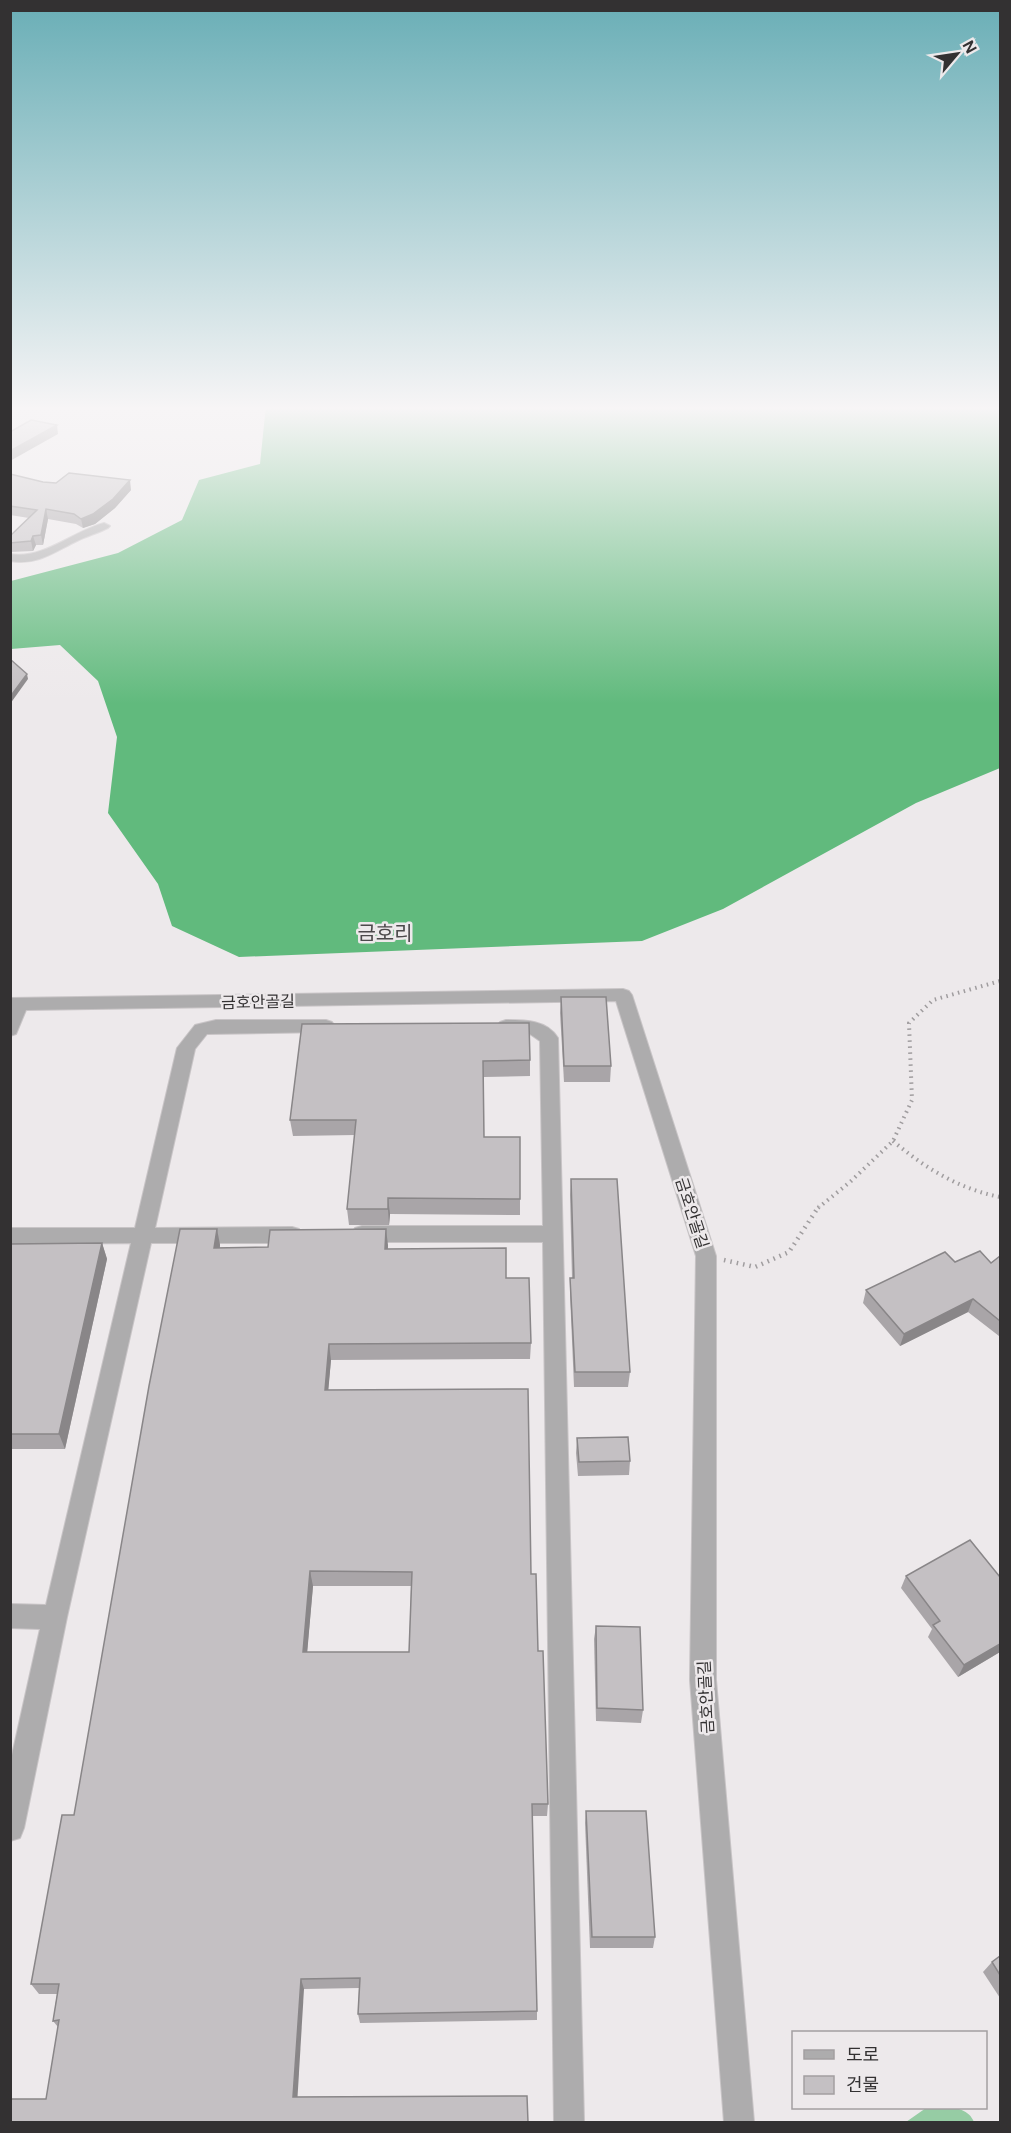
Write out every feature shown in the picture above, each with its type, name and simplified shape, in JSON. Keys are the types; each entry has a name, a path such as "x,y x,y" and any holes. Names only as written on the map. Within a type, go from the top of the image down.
{"street":[{"path":"10,557 30,560 45,556 69,540 104,526"},
{"name":"금호안골길","path":"15,1004 622,994 706,1256 703,1680 739,2122"},
{"path":"10,1030 15,1004"},
{"path":"10,1828 55,1617 186,1048 201,1029 216,1026 344,1026"},
{"path":"483,1026 530,1026 549,1038 569,2122"},
{"path":"342,1234 552,1234"},
{"path":"10,1236 307,1235"},
{"path":"10,1616 55,1617"}],"path":[{"path":"706,1256 755,1267 789,1252 818,1208 850,1182 893,1141 912,1100 909,1023 933,1000 1000,981"},
{"path":"893,1141 914,1159 957,1183 987,1196 1000,1197"}],"green space":[{"path":"189,505 1000,505 1000,768 916,803 723,909 642,941 239,957 172,926 158,884 108,813 117,737 98,681 60,645 11,649 11,581 118,553 182,520"},
{"path":"925,2109 960,2109 971,2116 974,2122 906,2122"}],"building":[{"path":"106,505 81,519 74,514 46,509 41,535 33,536 31,541 10,543 10,536 37,510 10,506"},
{"path":"10,659 27,674 10,697"},
{"path":"561,997 606,997 611,1066 564,1066"},
{"path":"529,1023 530,1060 483,1061 484,1137 520,1137 520,1199 388,1198 388,1209 347,1209 356,1120 290,1120 302,1024"},
{"path":"571,1179 617,1179 630,1372 575,1372 570,1278 574,1278"},
{"path":"180,1229 217,1229 214,1248 268,1247 270,1230 386,1229 385,1249 506,1248 506,1278 529,1278 531,1343 329,1344 325,1390 528,1389 531,1574 536,1574 538,1651 543,1651 548,1804 532,1804 537,2011 358,2014 360,1978 301,1979 293,2097 527,2096 528,2122 10,2122 10,2099 46,2099 59,2020 53,2021 59,1984 31,1984 62,1815 74,1815 149,1386","holes":["310,1571 412,1572 409,1652 303,1652"]},
{"path":"102,1243 59,1434 10,1434 10,1244"},
{"path":"980,1251 991,1263 1000,1256 1000,1321 973,1299 904,1334 866,1290 945,1252 955,1262"},
{"path":"628,1437 630,1461 579,1462 577,1438"},
{"path":"970,1540 1000,1577 1000,1644 964,1665 933,1625 940,1621 906,1576"},
{"path":"596,1626 640,1627 643,1710 597,1708"},
{"path":"586,1811 646,1811 655,1937 592,1937"},
{"path":"1000,1956 1000,1975 992,1962"}],"district":[{"name":"금호리","path":"385,933"}]}
